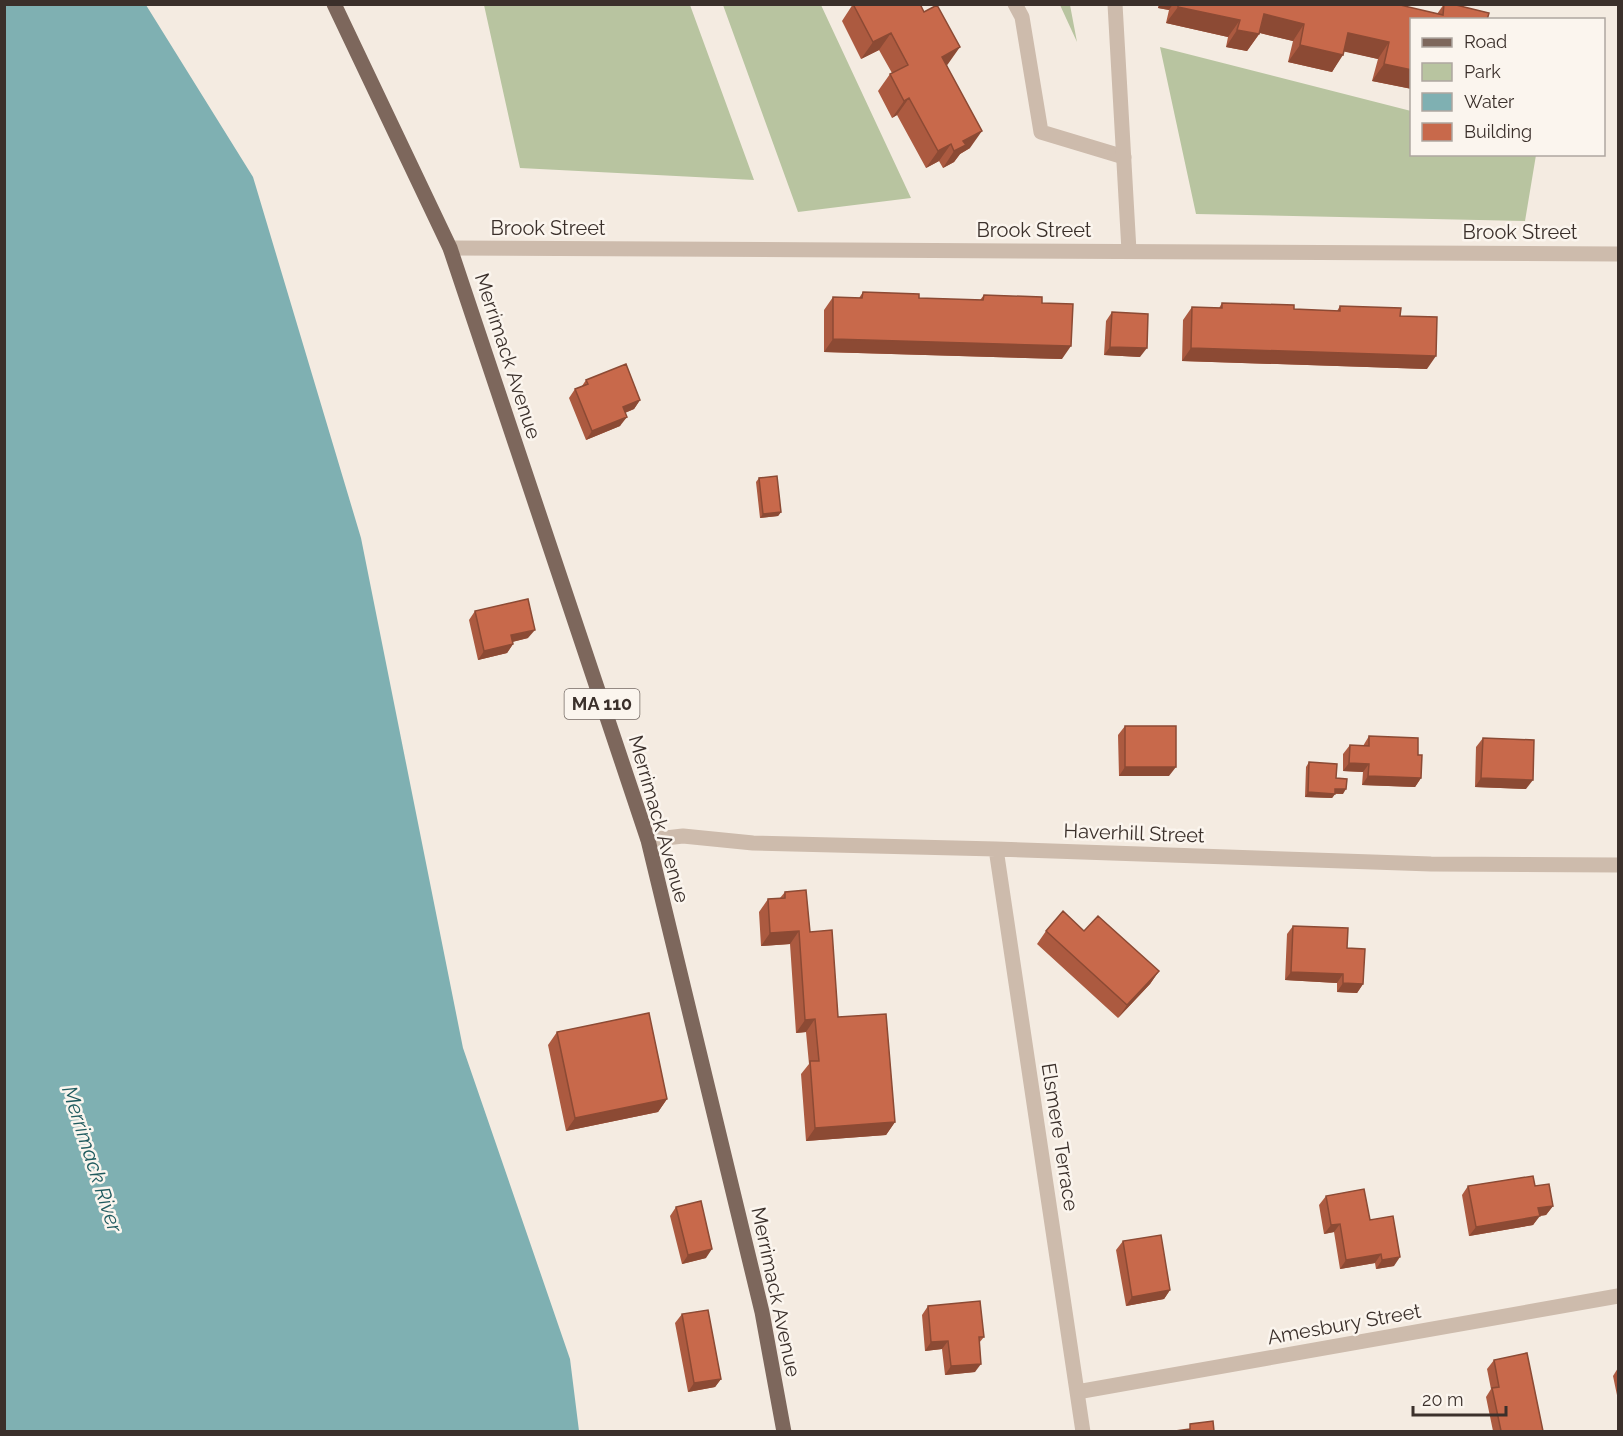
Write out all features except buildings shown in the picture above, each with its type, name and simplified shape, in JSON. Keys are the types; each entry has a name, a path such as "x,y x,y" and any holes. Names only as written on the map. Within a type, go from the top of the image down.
{"main road":[{"name":"Merrimack Avenue","path":"334,4 450,248 648,840 762,1312 784,1431"}],"street":[{"path":"1015,4 1022,17 1041,132 1124,157"},
{"path":"1115,4 1129,251"},
{"name":"Brook Street","path":"450,248 1618,254"},
{"name":"Haverhill Street","path":"648,840 683,836 753,843 1431,864 1618,865"},
{"name":"Elsmere Terrace","path":"996,849 1083,1431"},
{"name":"Amesbury Street","path":"1077,1392 1618,1296"}],"green space":[{"path":"484,5 690,5 754,180 520,168"},
{"path":"723,5 821,5 911,198 798,212"},
{"path":"1060,5 1070,5 1077,42"},
{"path":"1160,47 1410,111 1410,156 1536,156 1525,221 1196,214"}],"water":[{"name":"Merrimack River","path":"5,4 146,5 253,177 361,538 463,1048 570,1359 579,1431 5,1431"}]}
